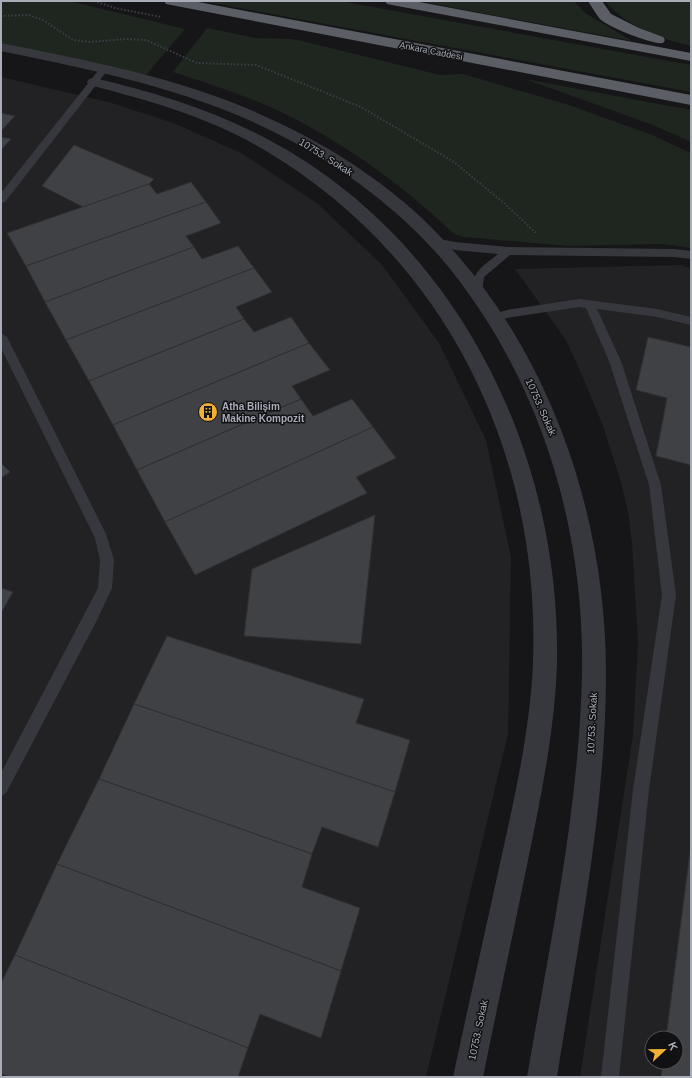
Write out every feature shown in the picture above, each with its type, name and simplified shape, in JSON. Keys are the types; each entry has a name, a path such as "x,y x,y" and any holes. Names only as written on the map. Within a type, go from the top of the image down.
{"highway":[{"name":"Ankara Caddesi","path":"171,1 691,100"},
{"path":"392,1 691,56"},
{"path":"595,1 606,17 634,31 691,51"}],"street":[{"name":"10753. Sokak","path":"1,48 99,75 189,109 236,129 294,161 347,200 373,223 414,265 461,329 498,404 514,445 526,488 536,538 543,590 545,637 543,691 537,748 523,821 468,1077"},
{"name":"10753. Sokak","path":"1,61 154,81 196,94 272,126 324,155 354,174 395,205 434,241 477,293 494,318 523,367 556,440 568,476 585,550 594,630 592,724 582,827 542,1077"}],"lane":[{"path":"1,200 99,75"},
{"path":"434,241 455,246 508,251 560,253 658,252 691,255"},
{"path":"477,293 480,275 508,251"},
{"path":"494,318 507,314 579,303 656,313 691,320"},
{"path":"590,305 615,361 655,485 669,595 641,790 610,1077"},
{"path":"1,337 101,538 107,560 105,588 92,618 1,788"}],"path":[{"path":"1,16 28,15 43,20 74,40 90,42 126,39 146,40 197,64 256,65 360,107 454,162 505,204 560,253"}],"shaded area":[{"path":"1,1 69,1 185,29 146,75 1,45"},
{"path":"202,1 340,1 691,65 691,92"},
{"path":"418,1 574,1 585,13 632,41"},
{"path":"605,1 691,1 691,46 644,30 622,17"},
{"path":"207,28 256,38 291,39 302,41 440,75 463,74 569,105 652,135 691,153 691,248 663,244 567,246 464,237 454,234 420,203 384,175 328,137 292,117 259,102 173,72"},
{"path":"1,77 112,103 176,124 243,154 318,204 382,265 439,343 486,440 511,557 508,734 426,1077 1,1077"},
{"path":"525,79 691,110 691,142 653,125"},
{"path":"681,265 691,269 691,1077 580,1077 633,735 638,643 632,543 628,512 621,482 603,426 566,340 515,269"}],"building":[{"path":"1,113 15,116 1,131"},
{"path":"1,137 11,139 1,150"},
{"path":"74,145 154,179 149,184 83,207 42,186"},
{"path":"191,182 206,202 26,266 7,233 149,184 157,194"},
{"path":"206,202 221,223 186,236 194,247 45,302 26,266"},
{"path":"238,246 254,268 66,340 45,302 194,247 202,259"},
{"path":"254,268 272,292 236,307 244,319 89,381 66,340"},
{"path":"291,317 309,343 113,425 89,381 244,319 254,332"},
{"path":"648,337 691,347 691,465 656,456 667,398 636,390"},
{"name":"Atha Bilişim Makine Kompozit","path":"309,343 330,370 292,386 301,399 137,470 113,425"},
{"path":"301,399 313,416 352,399 373,427 165,522 137,470"},
{"path":"373,427 396,458 356,477 367,493 195,575 165,522"},
{"path":"1,463 10,472 1,478"},
{"path":"375,515 361,644 244,636 252,569"},
{"path":"1,588 13,592 1,613"},
{"path":"167,636 364,699 356,723 410,740 395,792 134,704"},
{"path":"134,704 395,792 378,847 322,827 312,854 99,779"},
{"path":"99,779 312,854 302,887 360,908 341,971 57,864"},
{"path":"691,844 691,1077 661,1077 662,1070 684,1070 684,1030 667,1030"},
{"path":"57,864 341,971 321,1038 260,1014 248,1048 15,955"},
{"path":"15,955 248,1048 238,1077 9,1077 1,1074 1,983"}],"place":[{"name":"Atha Bilişim Makine Kompozit","path":"208,412"}]}
